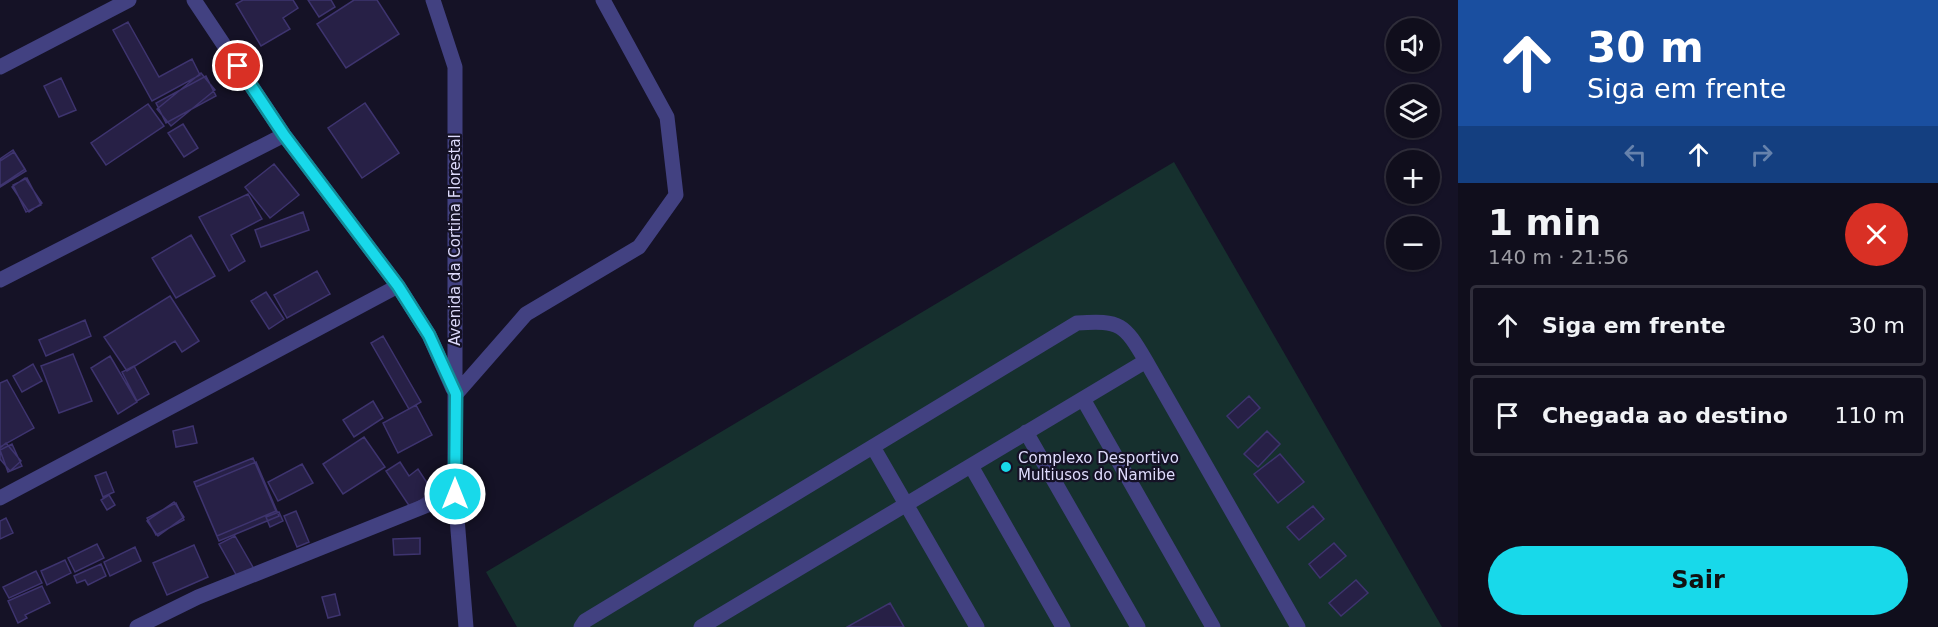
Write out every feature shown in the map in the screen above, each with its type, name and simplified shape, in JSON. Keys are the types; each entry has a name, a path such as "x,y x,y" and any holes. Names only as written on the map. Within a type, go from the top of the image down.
{"street":[{"path":"0,67 129,0"},
{"path":"194,0 284,135 398,286 429,335 456,394 526,314 639,247 676,195 667,117 603,0"},
{"name":"Avenida da Cortina Florestal","path":"433,0 455,67 455,494 466,627"},
{"path":"0,280 284,135"},
{"path":"0,498 398,286"},
{"path":"582,627 585,621 1077,323 1107,321 1129,333 1146,360 1298,627"},
{"path":"701,627 1146,360"},
{"path":"1083,399 1213,627"},
{"path":"1026,432 1138,627"},
{"path":"873,447 977,627"},
{"path":"971,466 1063,627"},
{"path":"136,627 198,597 455,494"}],"green space":[{"name":"Complexo Desportivo Multiusos do Namibe","path":"1174,162 1442,627 517,627 486,572"}],"building":[{"path":"243,0 293,0 298,8 283,18 290,29 261,46 236,4"},
{"path":"243,0 293,0 298,8 283,18 290,29 261,46 236,4"},
{"path":"308,0 331,0 335,7 319,17"},
{"path":"308,0 331,0 335,7 319,17"},
{"path":"354,0 377,0 399,34 346,68 317,24"},
{"path":"354,0 377,0 399,34 346,68 317,24"},
{"path":"128,22 159,77 192,59 200,75 152,101 113,30"},
{"path":"201,73 215,90 171,126 157,109"},
{"path":"206,76 216,96 166,123 156,103"},
{"path":"61,78 76,110 59,117 44,86"},
{"path":"365,103 399,153 362,178 328,128"},
{"path":"365,103 399,153 362,178 328,128"},
{"path":"148,104 164,126 106,165 91,143"},
{"path":"148,104 164,126 106,165 91,143"},
{"path":"183,124 198,148 184,157 168,133"},
{"path":"183,124 198,148 184,157 168,133"},
{"path":"13,150 25,169 0,186 0,159"},
{"path":"14,152 26,171 0,187 0,161"},
{"path":"274,164 299,195 270,218 245,187"},
{"path":"274,164 299,195 270,218 245,187"},
{"path":"25,178 42,203 29,212 12,187"},
{"path":"27,178 41,205 26,212 13,185"},
{"path":"248,194 262,219 231,235 245,261 229,271 199,217"},
{"path":"248,194 262,219 231,235 245,261 229,271 199,217"},
{"path":"303,212 309,230 261,247 255,230"},
{"path":"303,212 309,230 261,247 255,230"},
{"path":"191,235 215,276 176,298 152,258"},
{"path":"191,235 215,276 176,298 152,258"},
{"path":"317,271 330,294 287,318 274,295"},
{"path":"266,292 284,319 269,329 251,301"},
{"path":"170,296 199,341 182,352 175,341 127,371 104,337"},
{"path":"170,296 199,341 182,352 175,341 127,371 104,337"},
{"path":"85,320 91,336 46,356 39,340"},
{"path":"85,320 91,336 46,356 39,340"},
{"path":"383,336 421,402 409,409 371,343"},
{"path":"73,354 92,401 59,413 41,366"},
{"path":"73,354 92,401 59,413 41,366"},
{"path":"110,356 137,402 118,414 91,368"},
{"path":"110,356 137,402 118,414 91,368"},
{"path":"33,364 42,381 22,392 13,376"},
{"path":"33,364 42,381 22,392 13,376"},
{"path":"134,366 149,394 137,401 122,372"},
{"path":"134,366 149,394 137,401 122,372"},
{"path":"7,380 34,428 0,447 0,383"},
{"path":"7,380 34,428 0,447 0,383"},
{"path":"1249,396 1260,408 1238,428 1227,416"},
{"path":"1249,396 1260,408 1238,428 1227,416"},
{"path":"373,401 383,418 354,437 343,420"},
{"path":"416,405 432,435 398,453 383,423"},
{"path":"416,405 432,435 398,453 383,423"},
{"path":"193,426 197,443 176,447 173,431"},
{"path":"193,426 197,443 176,447 173,431"},
{"path":"1267,431 1280,444 1258,467 1244,454"},
{"path":"1267,431 1280,444 1258,467 1244,454"},
{"path":"364,437 385,467 343,494 323,464"},
{"path":"364,437 385,467 343,494 323,464"},
{"path":"6,443 21,461 10,471 0,459 0,448"},
{"path":"12,444 22,466 8,472 0,450"},
{"path":"1280,454 1304,482 1278,503 1254,474"},
{"path":"1280,454 1304,482 1278,503 1254,474"},
{"path":"253,458 276,511 217,536 194,482"},
{"path":"256,462 279,516 219,541 196,487"},
{"path":"400,462 409,476 418,469 433,492 410,507 386,471"},
{"path":"400,462 409,476 418,469 433,492 410,507 386,471"},
{"path":"302,464 313,483 278,501 268,482"},
{"path":"302,464 313,483 278,501 268,482"},
{"path":"106,472 114,492 103,497 95,476"},
{"path":"109,495 115,505 107,510 101,500"},
{"path":"174,502 184,517 158,536 147,521"},
{"path":"176,503 184,520 156,535 147,518"},
{"path":"1313,506 1324,519 1299,540 1287,527"},
{"path":"1313,506 1324,519 1299,540 1287,527"},
{"path":"296,511 309,542 297,547 284,516"},
{"path":"279,512 283,521 270,527 266,517"},
{"path":"6,518 13,533 0,539 0,521"},
{"path":"235,536 254,569 238,578 219,544"},
{"path":"235,536 254,569 238,578 219,544"},
{"path":"420,538 420,554 394,555 393,539"},
{"path":"420,538 420,554 394,555 393,539"},
{"path":"1334,543 1346,556 1320,578 1309,564"},
{"path":"1334,543 1346,556 1320,578 1309,564"},
{"path":"97,544 104,558 75,572 68,558"},
{"path":"194,545 208,577 167,595 153,563"},
{"path":"194,545 208,577 167,595 153,563"},
{"path":"135,547 141,561 110,576 104,562"},
{"path":"65,560 71,573 47,585 41,571"},
{"path":"101,564 106,576 88,585 85,580 77,583 74,576"},
{"path":"36,571 42,583 9,598 3,587"},
{"path":"1356,580 1368,593 1341,616 1329,603"},
{"path":"1356,580 1368,593 1341,616 1329,603"},
{"path":"42,586 50,603 25,615 27,618 18,623 8,601"},
{"path":"335,594 340,615 328,618 322,597"},
{"path":"335,594 340,615 328,618 322,597"},
{"path":"890,603 904,627 847,627"}],"place":[{"name":"Complexo Desportivo Multiusos do Namibe","path":"1006,467"}],"route":[{"path":"238,66 284,135 398,286 429,335 456,394 455,494"}]}
